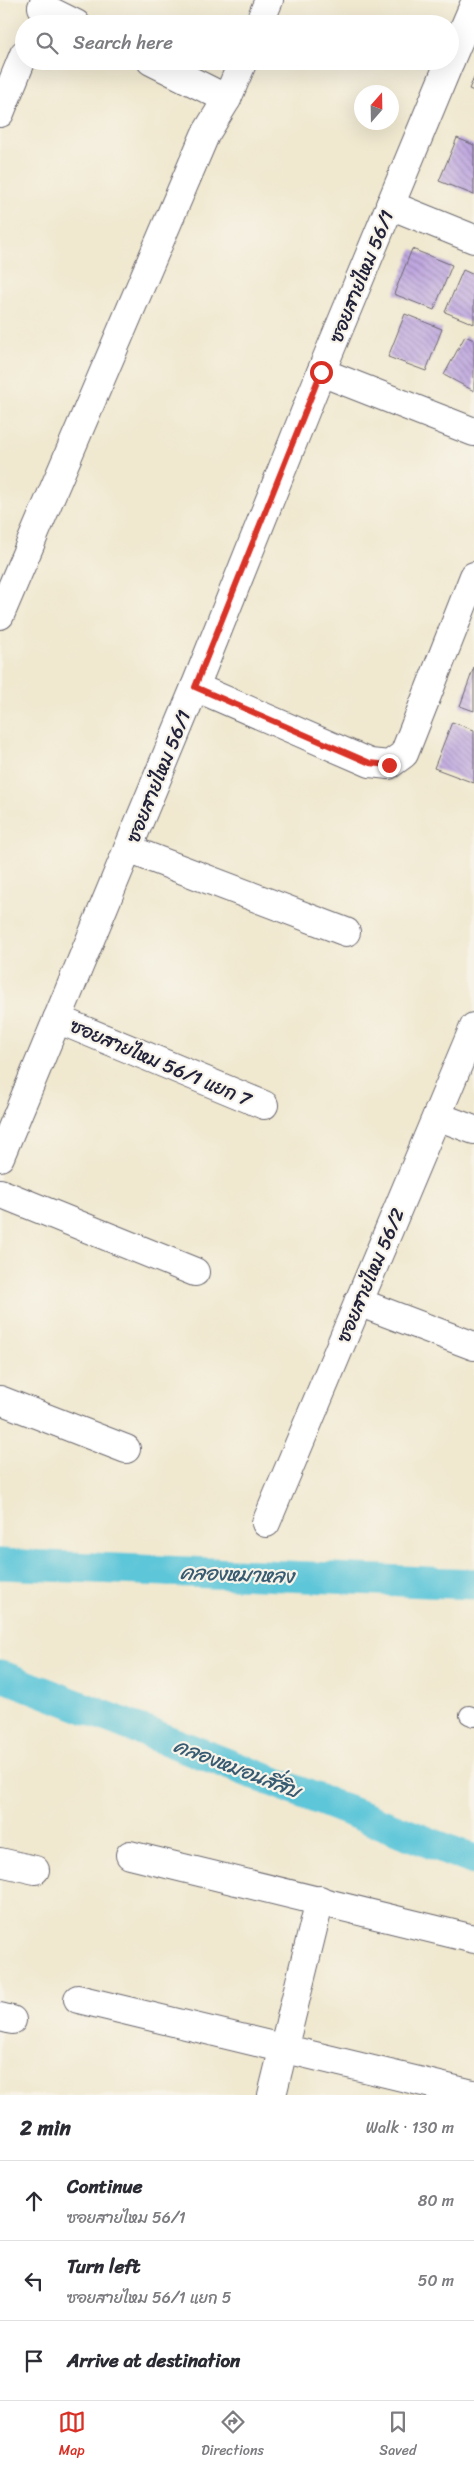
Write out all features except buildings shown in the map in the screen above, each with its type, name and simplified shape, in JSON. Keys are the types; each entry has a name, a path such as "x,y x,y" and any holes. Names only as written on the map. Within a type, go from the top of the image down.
{"street":[{"path":"263,15 269,0"},
{"name":"ซอยสายไหม 56/1","path":"459,48 468,36 474,5"},
{"path":"41,10 54,15"},
{"path":"0,113 17,70"},
{"path":"169,70 227,99"},
{"path":"0,615 206,135 227,99 239,70"},
{"name":"ซอยสายไหม 56/1","path":"0,1157 195,687 321,372 446,70"},
{"path":"390,205 474,239"},
{"path":"321,372 474,432"},
{"path":"195,687 370,763 389,765 404,754 474,576"},
{"path":"128,849 346,932"},
{"name":"ซอยสายไหม 56/1 แยก 7","path":"57,1019 264,1105"},
{"name":"ซอยสายไหม 56/2","path":"266,1523 474,1027"},
{"path":"437,1116 474,1130"},
{"path":"0,1193 195,1272"},
{"path":"358,1302 474,1346"},
{"path":"0,1400 126,1449"},
{"path":"130,1855 474,1939"},
{"path":"0,1862 35,1870"},
{"path":"272,2095 320,1900"},
{"path":"78,1998 473,2094"}],"waterway":[{"name":"คลองหมาหลง","path":"0,1564 474,1584"},
{"name":"คลองหมอนสี่สิบ","path":"0,1675 474,1860"}],"route":[{"path":"321,372 195,687 370,763 389,765"}]}
